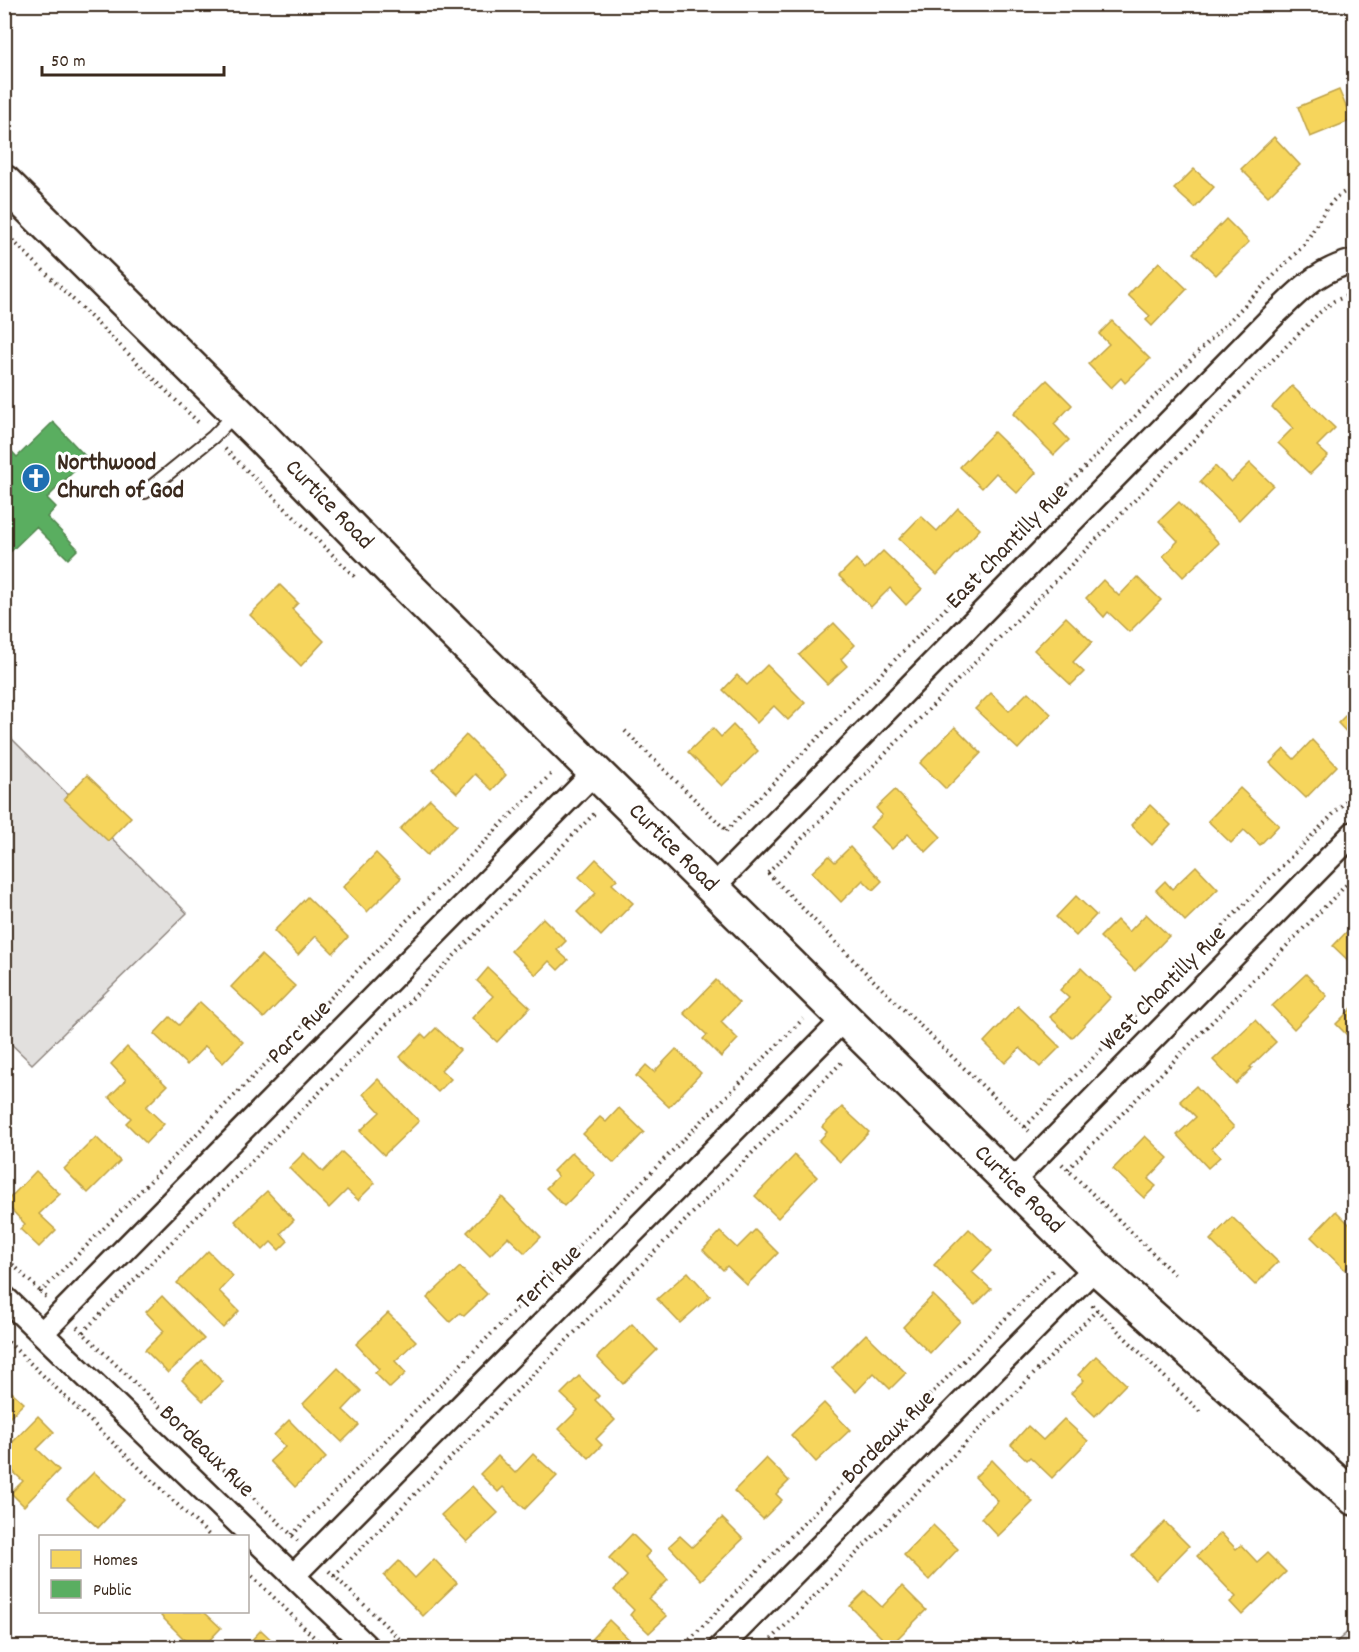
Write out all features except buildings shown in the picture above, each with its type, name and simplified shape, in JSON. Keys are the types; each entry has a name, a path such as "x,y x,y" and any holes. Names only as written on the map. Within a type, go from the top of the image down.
{"street":[{"name":"Curtice Road","path":"4,182 237,412 406,585 1096,1267 1354,1498"},
{"name":"East Chantilly Rue","path":"712,888 1274,315 1310,281 1326,271 1354,261"},
{"name":"Parc Rue","path":"43,1332 595,772"},
{"name":"West Chantilly Rue","path":"1011,1183 1354,833"},
{"name":"Terri Rue","path":"294,1575 844,1018"},
{"name":"Bordeaux Rue","path":"720,1647 1096,1267"},
{"name":"Bordeaux Rue","path":"4,1297 43,1332 368,1647"}],"lane":[{"path":"145,492 213,437 237,412"}],"path":[{"path":"726,831 1301,248 1331,202 1339,195 1354,188"},
{"path":"768,873 1319,313 1334,302 1354,293"},
{"path":"625,731 872,979 1175,1275"},
{"path":"41,1292 553,772"},
{"path":"1025,1127 1354,793"},
{"path":"83,1332 595,813"},
{"path":"1068,1169 1354,877"},
{"path":"4,1256 292,1535 803,1018"},
{"path":"409,1647 334,1576 844,1060"},
{"path":"681,1647 1055,1268"},
{"path":"763,1647 1097,1310"},
{"path":"4,1338 209,1535"},
{"path":"249,1573 325,1647"}],"shaded area":[{"path":"4,731 187,913 32,1064 5,1038"},
{"path":"1354,1626 1354,1647 1331,1647"}],"place":[{"name":"Northwood Church of God","path":"36,478"}]}
